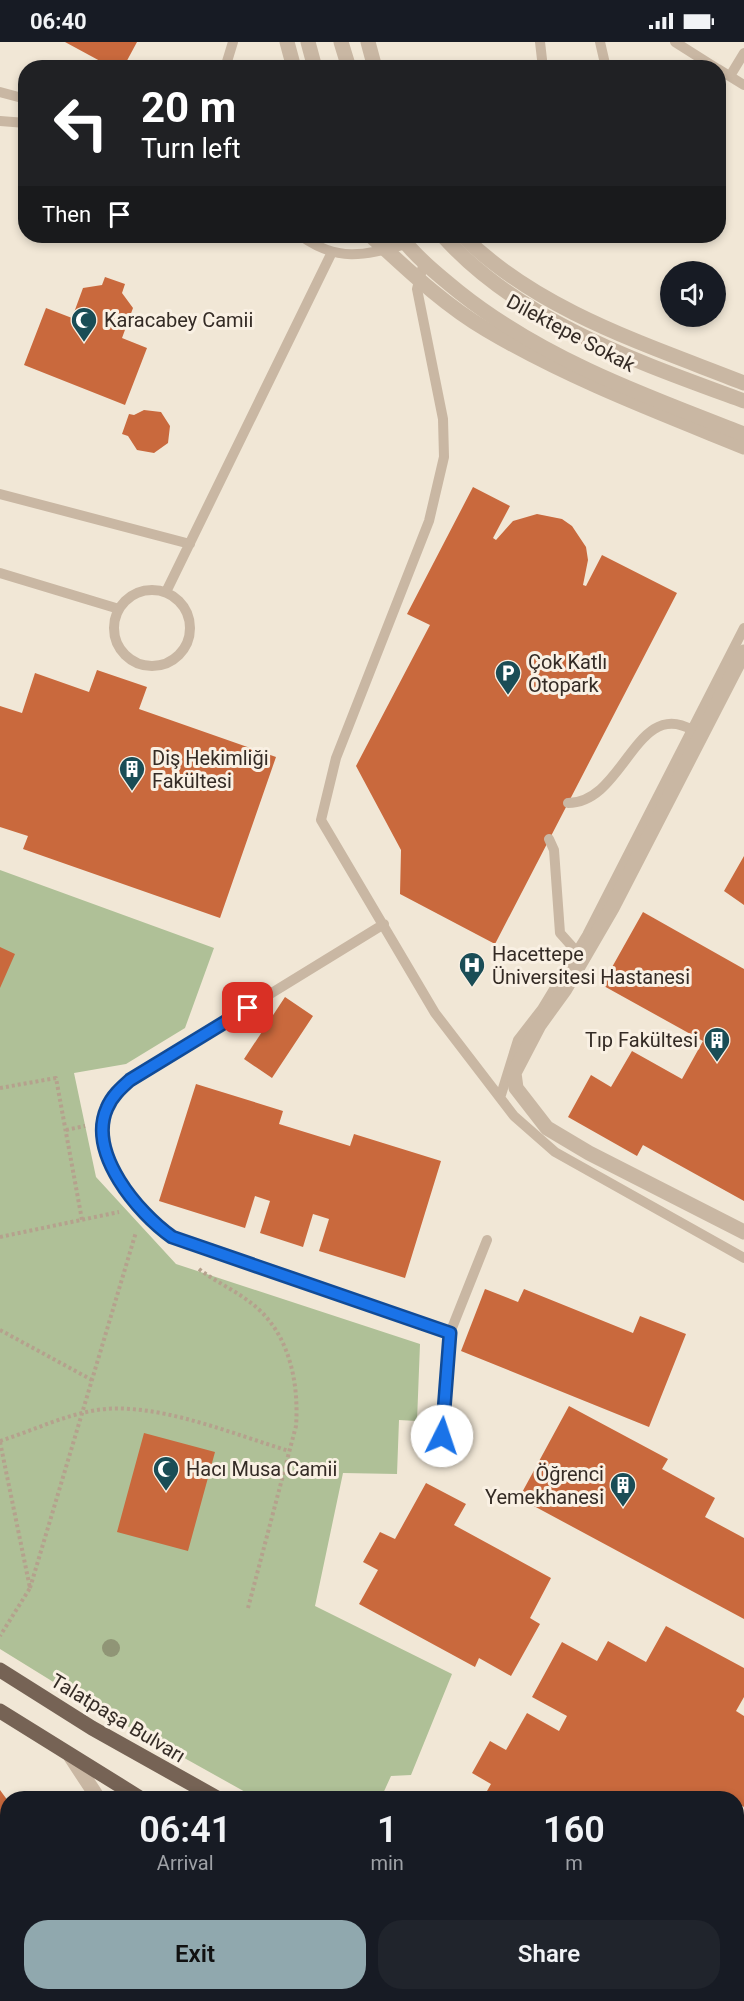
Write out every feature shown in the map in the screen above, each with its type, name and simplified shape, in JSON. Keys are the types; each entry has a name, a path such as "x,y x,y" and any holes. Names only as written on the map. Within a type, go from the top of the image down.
{"main road":[{"name":"Talatpaşa Bulvarı","path":"0,1670 92,1728 204,1791"},
{"path":"0,1711 128,1791"}],"street":[{"path":"287,42 292,60"},
{"path":"309,42 313,60"},
{"path":"341,42 347,60"},
{"path":"368,42 373,60"},
{"path":"379,243 418,280 486,330 564,369 744,447"},
{"name":"Dilektepe Sokak","path":"406,243 424,262 468,299 518,334 577,365 744,434"},
{"name":"Dilektepe Sokak","path":"450,243 495,283 533,309 590,339 674,375 744,401"},
{"path":"471,243 491,260 563,306 630,339 744,383"},
{"path":"744,652 612,908 565,989 539,1025 514,1073 516,1088 547,1128 589,1154 744,1232"},
{"path":"71,1757 93,1791"}],"lane":[{"path":"227,60 233,42"},
{"path":"540,42 542,60"},
{"path":"600,42 604,60"},
{"path":"675,42 704,60"},
{"path":"730,76 744,53"},
{"path":"726,74 744,85"},
{"path":"0,92 18,97"},
{"path":"0,122 18,123"},
{"path":"315,243 332,252 360,255 386,249 397,243"},
{"path":"166,592 332,252"},
{"path":"424,262 418,280 422,324 443,419 444,457 429,520 336,758 321,820 435,1013 500,1098 533,1135 555,1152 744,1258"},
{"path":"0,494 190,544"},
{"path":"0,573 118,609"},
{"path":"156,590 166,592 183,606 190,626 186,647 170,662 149,666 129,658 121,650 114,630 118,609 134,594 156,590"},
{"path":"500,1098 518,1040 542,1009 577,952 744,628"},
{"path":"568,803 584,801 608,784 639,741 653,729 679,722 692,730"},
{"path":"549,839 554,850 560,933 577,952"},
{"path":"384,924 130,1080 114,1095 103,1122 104,1139 117,1176 139,1208 172,1237 450,1333"},
{"path":"442,1436 450,1333 487,1240"}],"path":[{"path":"0,1088 56,1078 82,1220"},
{"path":"0,1237 139,1208 92,1380 30,1588 0,1636"},
{"path":"193,1263 257,1308 276,1330 294,1375 298,1400 296,1426 248,1608"},
{"path":"0,1330 92,1380"},
{"path":"30,1588 0,1442 82,1414 114,1408 159,1413 289,1451"}],"green space":[{"path":"0,870 214,948 185,1028 126,1064 74,1073 96,1177 176,1264 420,1344 417,1421 399,1420 397,1474 343,1473 315,1606 452,1674 411,1775 391,1776 384,1791 243,1791 102,1712 0,1649"}],"building":[{"path":"65,42 137,42 127,60 98,60"},
{"name":"Karacabey Camii","path":"105,277 125,284 122,293 133,308 122,338 147,348 125,405 24,365 46,308 72,318 83,288 102,285"},
{"path":"144,410 161,412 170,426 168,443 154,453 137,450 128,436 122,434 129,414 134,415"},
{"name":"Çok Katlı Otopark","path":"473,487 510,506 493,538 496,540 513,521 537,514 562,519 572,526 586,547 588,560 583,585 586,586 602,555 677,593 495,944 400,894 401,850 356,766 430,625 407,614"},
{"name":"Diş Hekimliği Fakültesi","path":"97,670 147,687 139,709 276,757 220,918 23,849 28,836 0,827 0,706 22,713 35,673 89,692"},
{"path":"744,856 744,905 724,891"},
{"name":"Tıp Fakültesi","path":"643,912 744,969 744,1201 643,1145 637,1156 568,1117 591,1075 611,1087 632,1051 682,1079 703,1041 602,985"},
{"path":"0,947 15,954 0,988"},
{"path":"285,997 313,1016 272,1078 244,1059"},
{"path":"196,1084 283,1111 279,1124 350,1146 354,1134 441,1161 405,1278 319,1251 329,1219 313,1214 303,1247 260,1233 270,1201 255,1196 245,1228 159,1201"},
{"path":"485,1289 518,1302 524,1289 633,1333 640,1316 686,1334 649,1427 461,1351"},
{"name":"Öğrenci Yemekhanesi","path":"569,1406 668,1459 662,1469 715,1498 705,1517 744,1538 744,1619 519,1498"},
{"name":"Hacı Musa Camii","path":"144,1433 215,1452 188,1551 117,1532"},
{"path":"426,1483 466,1504 454,1525 551,1578 530,1618 540,1624 511,1676 479,1658 475,1667 359,1604 378,1570 363,1562 380,1532 395,1539"},
{"path":"666,1626 744,1668 744,1697 736,1711 744,1716 744,1791 487,1791 491,1784 472,1773 490,1741 506,1750 527,1713 559,1731 567,1716 532,1697 562,1642 597,1661 608,1641 646,1662"}],"place":[{"name":"Karacabey Camii","path":"84,343"},
{"name":"Çok Katlı Otopark","path":"508,696"},
{"name":"Diş Hekimliği Fakültesi","path":"132,792"},
{"name":"Hacettepe Üniversitesi Hastanesi","path":"472,988"},
{"name":"Tıp Fakültesi","path":"717,1063"},
{"name":"Hacı Musa Camii","path":"166,1492"},
{"name":"Öğrenci Yemekhanesi","path":"623,1508"}],"route":[{"path":"248,1008 130,1080 114,1095 106,1109 103,1122 104,1139 117,1176 129,1197 156,1225 172,1237 450,1333 442,1436"}]}
